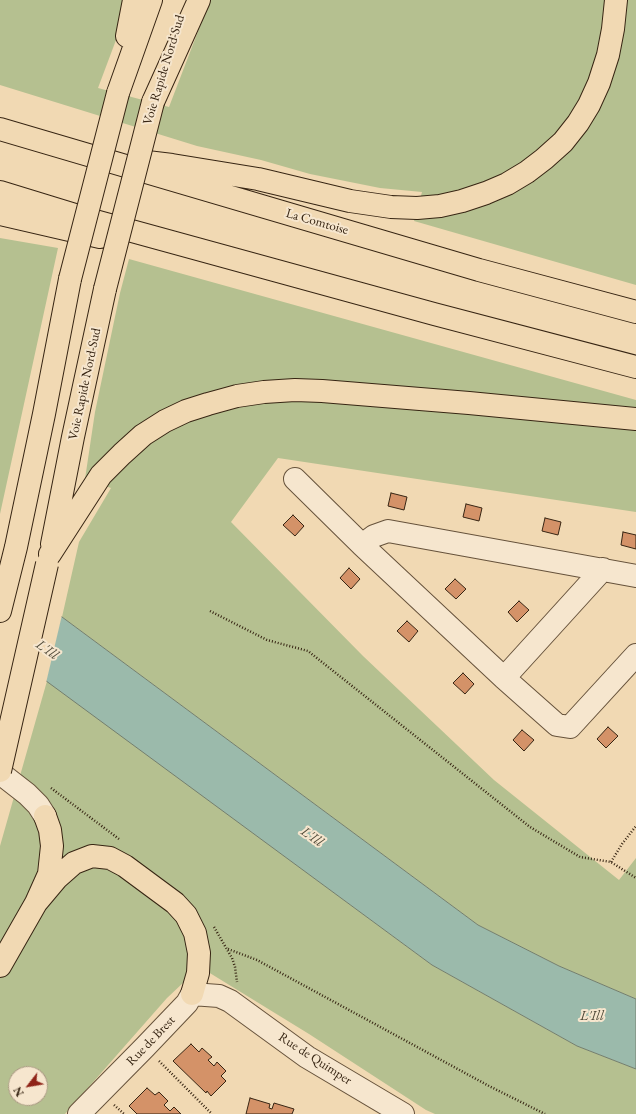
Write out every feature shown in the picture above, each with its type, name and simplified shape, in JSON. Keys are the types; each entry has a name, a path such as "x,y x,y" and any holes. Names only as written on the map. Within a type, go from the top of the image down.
{"highway":[{"path":"0,611 16,547 70,279 118,93 134,0"},
{"path":"118,93 151,0"},
{"name":"Voie Rapide Nord-Sud","path":"0,772 49,559 73,437 106,289 153,102 185,0"},
{"path":"153,102 199,0"},
{"path":"91,156 172,164 258,179 350,200 391,207 417,208 440,206 462,201 507,184 527,172 563,142 578,123 589,105 599,83 608,55 613,29 616,0"},
{"path":"0,124 31,138"},
{"name":"La Comtoise","path":"0,129 479,270 636,312"},
{"path":"0,192 88,219 434,314 636,367"},
{"path":"0,214 434,314"},
{"path":"49,559 101,475 122,454 144,435 165,421 186,411 237,396 264,392 295,390 322,391 636,419"},
{"path":"0,966 36,903 49,874 52,846 50,830 45,816"},
{"path":"36,903 57,878 74,863 92,856 110,858 125,866 175,903 186,915 195,933 199,953 198,973 192,994"}],"street":[{"path":"294,479 504,678 557,725 570,728 636,655"},
{"path":"362,545 374,536 388,531 636,576"},
{"path":"504,678 603,569"},
{"path":"0,772 27,794 38,805 45,816"},
{"path":"192,994 219,996 230,1001"},
{"name":"Rue de Brest","path":"79,1114 145,1048 187,1003 192,994"},
{"name":"Rue de Quimper","path":"230,1001 307,1057 403,1114"}],"path":[{"path":"210,611 267,640 308,651 530,827 580,857 611,862 636,878"},
{"path":"611,862 622,844 636,826"},
{"path":"230,1001 236,989 237,982 235,967 228,949 257,960 488,1086 545,1114"},
{"path":"145,1048 212,1114"}],"green space":[{"path":"0,0 131,0 98,88 169,107 210,0 636,0 636,285 414,221 422,192 380,188 310,174 261,160 197,146 0,85"},
{"path":"0,238 58,248 0,514"},
{"path":"129,259 636,400 636,512 278,458 231,522 363,656 494,780 619,880 636,858 636,999 559,966 478,925 62,617 79,542 111,488 85,479 95,412 120,293"},
{"path":"47,681 432,965 577,1046 636,1069 636,1114 435,1114 426,1110 309,1034 200,967 167,998 65,1114 0,1114 0,846"}],"water":[{"name":"L'Ill","path":"0,569 62,617 478,925 559,966 636,999 636,1069 577,1046 432,965 0,647"}],"pier":[{"path":"0,567 62,615 46,683 0,649"}],"building":[{"path":"391,493 407,497 404,510 388,506"},
{"path":"466,504 482,508 479,521 463,517"},
{"path":"293,515 304,526 295,536 283,525"},
{"path":"545,518 561,522 558,535 542,531"},
{"path":"623,532 636,535 636,549 621,545"},
{"path":"349,568 360,579 351,589 340,578"},
{"path":"455,579 466,589 456,599 445,589"},
{"path":"519,601 529,610 517,622 508,612"},
{"path":"407,621 418,631 409,642 397,631"},
{"path":"463,673 474,684 465,694 453,683"},
{"path":"608,727 618,736 606,748 597,739"},
{"path":"522,730 534,740 524,751 513,740"},
{"path":"191,1044 199,1052 202,1048 212,1057 208,1060 214,1066 217,1062 226,1071 221,1076 226,1081 211,1096 173,1061"},
{"path":"147,1088 155,1095 159,1092 168,1101 164,1105 170,1111 174,1107 181,1114 137,1114 129,1106"},
{"path":"250,1098 270,1104 269,1108 272,1109 274,1103 294,1109 292,1114 246,1114"}]}
